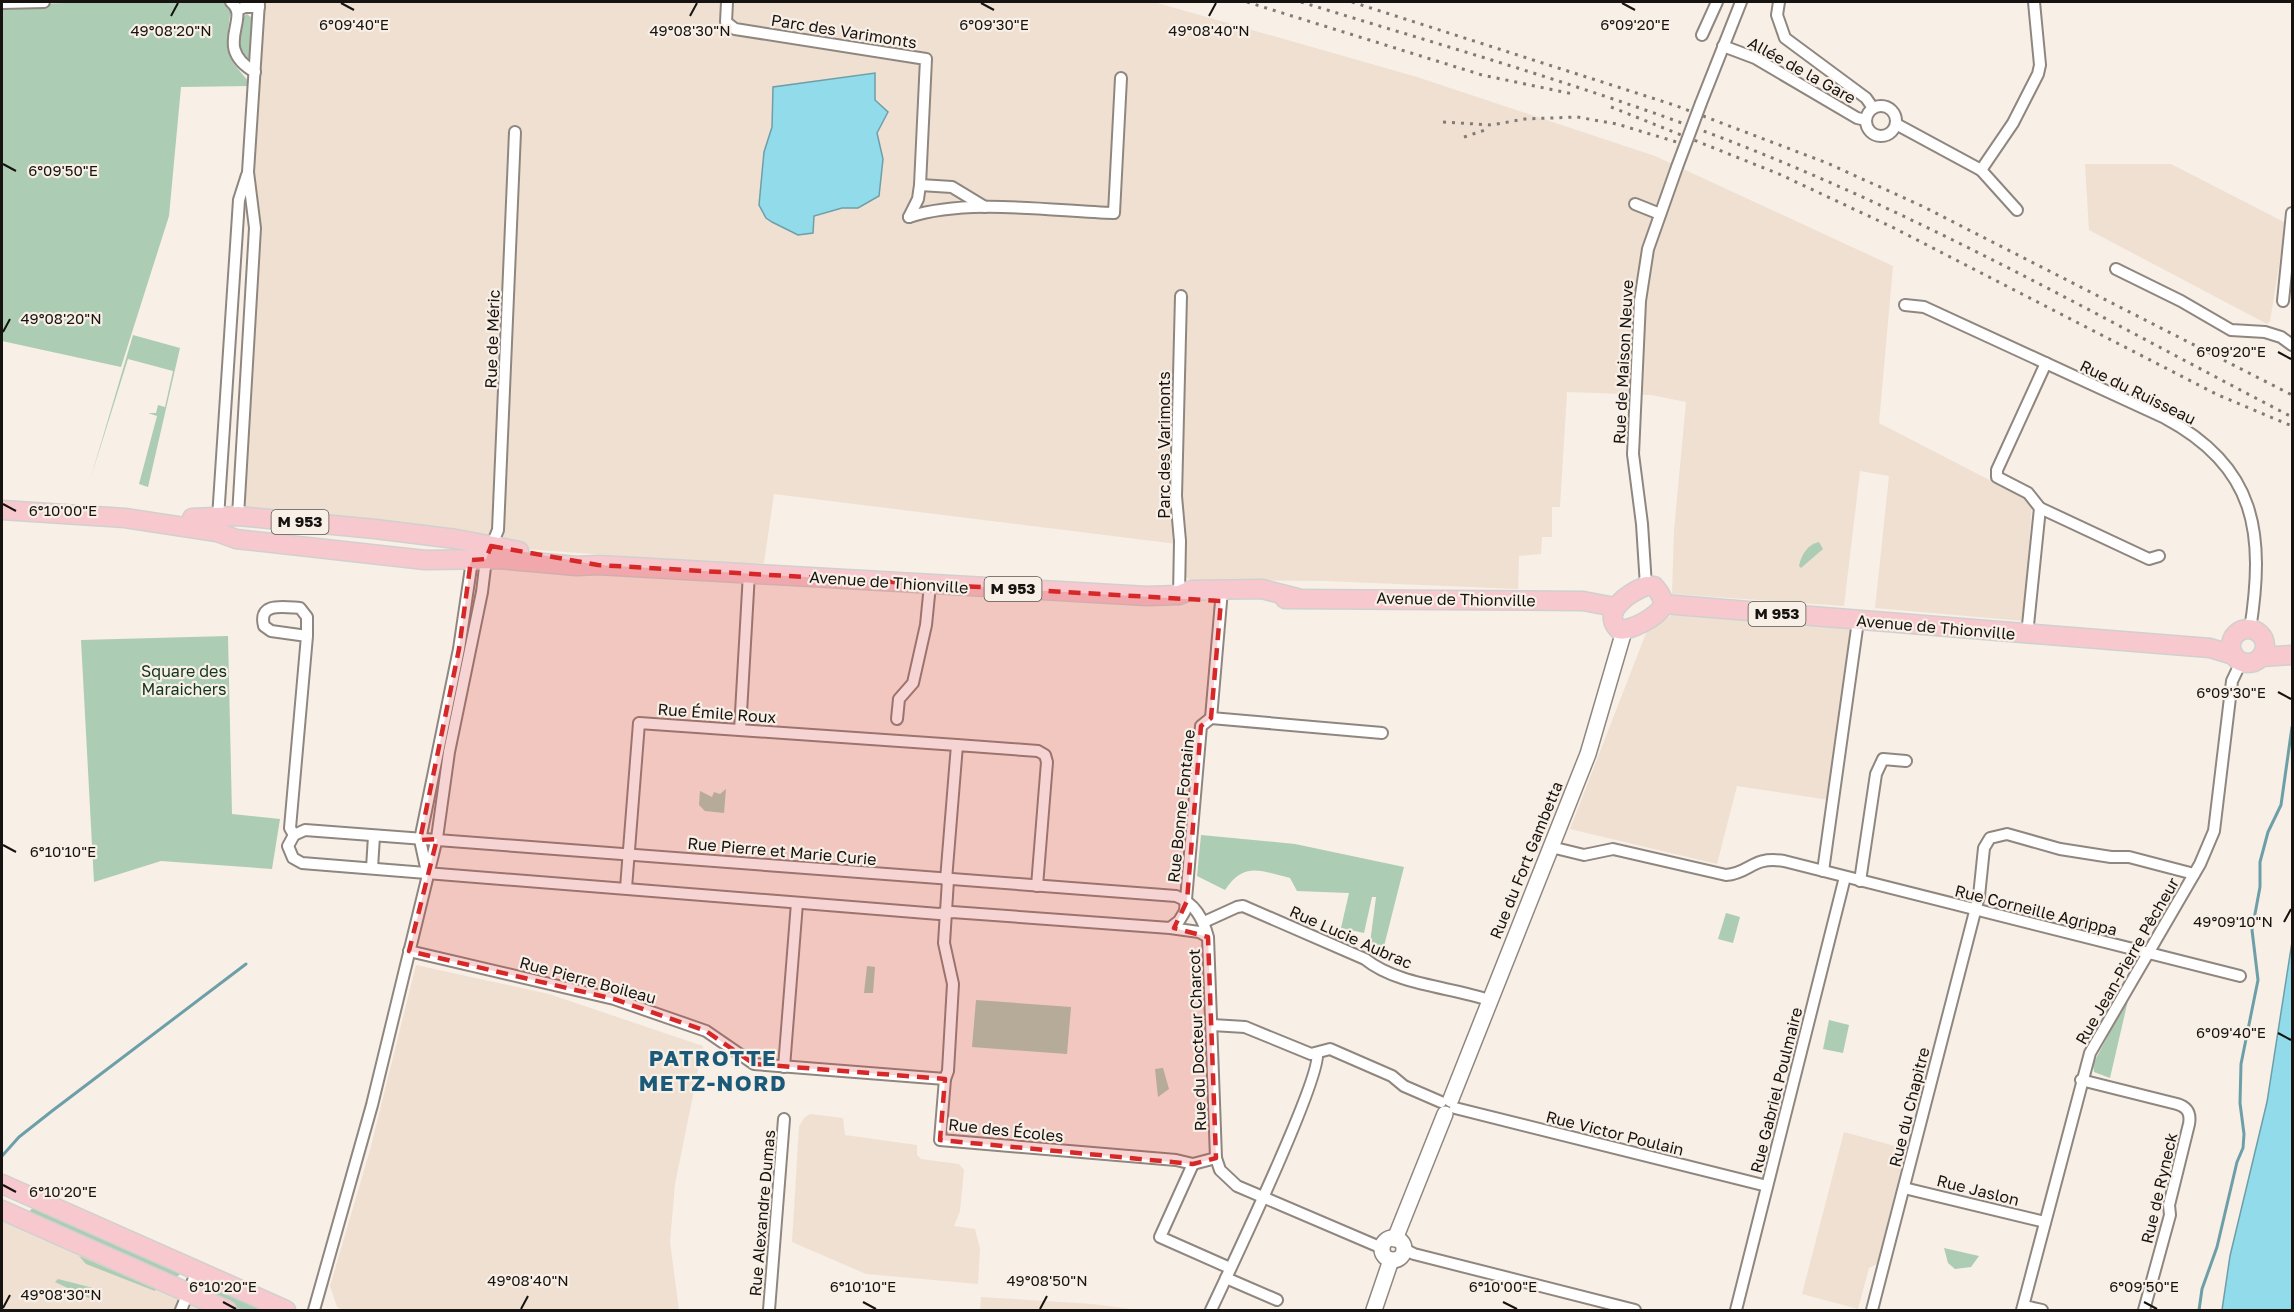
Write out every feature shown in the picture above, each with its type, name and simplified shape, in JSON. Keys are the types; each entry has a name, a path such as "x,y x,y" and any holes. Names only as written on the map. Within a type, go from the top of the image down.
{"main road":[{"name":"Avenue de Thionville","path":"2,510 125,518 154,514 218,525 236,539 450,561 479,556 577,566 598,565 1147,596 1179,595 1192,590 1222,595 1262,590 1297,598 1583,601 1615,607"},
{"name":"Avenue de Thionville","path":"218,525 238,516 427,535 479,556"},
{"path":"236,539 238,516"},
{"path":"1646,586 1654,586 1661,594 1663,604 1660,610 1624,631 1612,623 1611,614 1615,607 1646,586"},
{"name":"Avenue de Thionville","path":"1663,604 2210,648 2235,652"},
{"path":"2258,643 2251,663 2235,652 2239,632 2258,643 2289,654"},
{"path":"2,1184 286,1311"},
{"path":"2,1210 227,1311"}],"street":[{"path":"2,3 44,2"},
{"name":"Parc des Varimonts","path":"728,2 726,22 735,28 926,59 920,185 918,199 909,217 927,211 988,208 1113,213 1121,78"},
{"path":"1702,35 1717,2"},
{"name":"Rue de Maison Neuve","path":"1646,586 1632,427 1643,275 1660,214 1741,2"},
{"path":"1779,2 1777,15 1785,38 1866,98 1873,108"},
{"path":"1981,170 2013,123 2038,74 2040,65 2034,2"},
{"path":"238,516 255,228 248,172 255,72 259,4 245,7 234,6 234,53 237,60 255,72"},
{"name":"Allée de la Gare","path":"1723,46 1755,58 1857,118 1866,120"},
{"path":"1882,106 1891,109 1896,117 1896,124 1889,134 1879,136 1869,129 1866,120 1873,108 1882,106"},
{"path":"1896,124 1981,170 2017,210"},
{"name":"Rue de Méric","path":"479,556 498,530 515,132"},
{"path":"218,525 239,200 248,172"},
{"name":"Parc des Varimonts","path":"920,185 952,187 988,208"},
{"path":"1635,204 1660,214"},
{"path":"2283,302 2292,213"},
{"path":"2116,269 2181,301 2231,330 2265,332 2281,337 2292,345"},
{"name":"Parc des Varimonts","path":"1179,595 1180,541 1176,496 1181,296"},
{"name":"Rue du Ruisseau","path":"1905,305 1924,307 2165,418 2198,438 2233,474 2252,514 2256,545 2258,643"},
{"path":"2046,363 1997,470 1997,477 2028,493 2040,508 2149,559 2159,556"},
{"path":"2027,635 2040,508"},
{"path":"314,1311 372,1105 437,838 449,752 482,592 479,556"},
{"path":"427,872 420,840 479,556"},
{"path":"740,730 749,573"},
{"path":"897,719 899,699 914,683 930,585"},
{"name":"Rue Bonne Fontaine","path":"1187,901 1201,726 1211,718 1222,595"},
{"path":"1823,872 1858,621"},
{"name":"Rue du Fort Gambetta","path":"1374,1311 1393,1249 1489,1000 1588,754 1624,631"},
{"path":"307,636 290,828 294,834 289,849 299,862 797,903 1170,928 1199,932 1208,937"},
{"name":"Rue Jean-Pierre Pêcheur","path":"2023,1308 2081,1080 2097,1036 2194,874 2214,831 2235,652"},
{"path":"1211,718 1382,733"},
{"name":"Rue Émile Roux","path":"626,888 639,723 1038,751 1045,755 1047,762 1037,886"},
{"path":"797,903 784,1066 945,1079 948,1071 953,984 944,952 957,745"},
{"path":"1860,880 1876,774 1883,759 1906,761"},
{"name":"Rue Pierre et Marie Curie","path":"294,834 305,830 420,840 437,838 947,880 1176,896 1187,901"},
{"name":"Rue du Chapitre","path":"1872,1311 1979,896 1984,848 1990,838 2007,834 2060,849 2111,857 2129,856 2194,874"},
{"path":"372,868 374,836"},
{"name":"Rue Corneille Agrippa","path":"1551,847 1584,855 1613,849 1726,874 1735,874 1757,861 1770,859 2240,976"},
{"name":"Rue Gabriel Poulmaire","path":"1736,1311 1845,877"},
{"path":"1187,901 1204,922"},
{"path":"1170,928 1179,921 1185,911 1187,901"},
{"name":"Rue Lucie Aubrac","path":"1204,922 1244,906 1365,958 1376,967 1446,991 1461,991 1489,1000"},
{"name":"Rue du Docteur Charcot","path":"1204,922 1208,937 1216,1158"},
{"name":"Rue Pierre Boileau","path":"409,951 614,999 706,1031 754,1064 784,1066"},
{"name":"Rue Victor Poulain","path":"1212,1025 1245,1027 1304,1053 1317,1053 1330,1049 1448,1106 1767,1186"},
{"path":"1211,1311 1263,1197 1317,1067 1317,1053"},
{"name":"Rue des Écoles","path":"945,1079 940,1140 1176,1160 1193,1164 1216,1158"},
{"name":"Rue de Ryneck","path":"2081,1080 2177,1104 2186,1108 2189,1113 2169,1205 2170,1215 2144,1311"},
{"name":"Rue Alexandre Dumas","path":"769,1311 784,1119"},
{"path":"1216,1158 1220,1170 1228,1179 1263,1197 1393,1249 1635,1311"},
{"path":"1193,1164 1160,1237 1277,1300"},
{"name":"Rue Jaslon","path":"1904,1188 2045,1222"},
{"path":"181,1311 197,1271"},
{"path":"2023,1308 2042,1311"}],"highlighted area":[{"path":"491,546 598,565 1221,601 1211,718 1201,726 1187,901 1174,928 1208,937 1216,1158 1193,1164 940,1140 945,1079 754,1064 706,1031 614,999 409,951 437,839 420,840 459,649 471,560 486,559"}],"shaded area":[{"path":"264,2 1154,2 1417,77 1655,156 1893,266 1879,423 2032,502 2024,621 1875,608 1889,476 1860,471 1844,606 1672,594 1674,530 1686,402 1651,395 1567,392 1560,507 1552,507 1552,537 1542,537 1541,554 1519,556 1518,589 1326,581 1189,580 1185,576 1185,545 774,494 764,563 710,563 527,549 246,513 239,501 253,265 245,199"},
{"path":"2085,164 2171,164 2286,223 2270,321 2267,324 2089,230"},
{"path":"1672,615 1855,627 1829,800 1737,786 1717,864 1570,829 1648,628"},
{"path":"416,965 549,994 703,1046 675,1184 670,1242 679,1310 342,1310 337,1307 330,1286 370,1150"},
{"path":"810,1114 843,1118 845,1135 917,1145 917,1155 921,1159 959,1164 964,1170 960,1211 954,1226 975,1229 980,1249 978,1284 866,1274 792,1242 799,1127 804,1118"},
{"path":"1844,1132 1906,1149 1877,1264 1869,1268 1858,1309 1802,1294"},
{"path":"2,1210 227,1310 2,1310"},
{"path":"981,1297 1093,1304 1138,1310 980,1310"}],"green space":[{"path":"224,2 231,6 229,54 233,63 251,86 181,87 169,216 121,367 2,341 2,5"},
{"path":"247,14 252,18 251,55 247,59 243,58 238,48 240,18"},
{"path":"133,335 180,348 148,487 139,484 157,416 148,413 156,413 158,405 165,407 173,371 128,359 91,477"},
{"path":"1819,542 1823,549 1801,568 1799,566 1803,554"},
{"name":"Square des Maraichers","path":"228,636 232,814 280,819 272,869 161,861 94,882 81,640"},
{"path":"726,789 724,813 705,811 699,805 700,791 712,797 714,792 720,794"},
{"path":"1201,835 1295,844 1404,867 1381,958 1369,951 1376,897 1372,897 1364,933 1341,928 1349,893 1297,891 1290,878 1254,870 1239,875 1225,890 1197,876"},
{"path":"1726,913 1740,917 1733,943 1718,939"},
{"path":"867,966 875,967 873,993 864,993"},
{"path":"2129,996 2110,1078 2094,1072 2093,1064"},
{"path":"976,1000 1071,1007 1067,1054 972,1047"},
{"path":"1829,1020 1849,1025 1843,1053 1823,1049"},
{"path":"1163,1068 1169,1089 1158,1097 1155,1069"},
{"path":"35,1205 179,1270 180,1274 174,1280 28,1213"},
{"path":"1944,1248 1979,1256 1971,1267 1955,1269 1948,1263"},
{"path":"79,1256 156,1289 155,1291 86,1264"},
{"path":"58,1279 93,1288 97,1299 93,1300 55,1282"},
{"path":"208,1283 274,1310 225,1306 209,1297 203,1290"}],"water":[{"path":"875,73 875,100 888,112 877,133 883,159 879,196 858,208 842,208 814,216 813,233 798,235 766,218 759,205 764,152 772,127 773,87"},
{"path":"2292,942 2292,1310 2222,1310 2230,1256 2267,1102"}],"waterway":[{"path":"2199,1310 2202,1289 2217,1247 2237,1162 2243,1148 2244,1134 2240,1103 2241,1064 2258,980 2252,930 2260,887 2260,862 2268,832 2281,805 2292,727"},
{"path":"2,1156 19,1137 52,1111 246,964"}],"railway":[{"path":"1247,2 1482,75 1573,94"},
{"path":"1301,2 1611,98 1734,142 1794,167 1921,224 1983,255 2292,417"},
{"path":"1352,2 1674,105 1827,163 1922,206 2292,395"},
{"path":"1611,107 1779,174 1892,227 2218,395 2292,426"},
{"path":"1443,122 1491,125 1525,119 1577,117 1617,124 1683,144"},
{"path":"1464,137 1488,129"}],"district":[{"name":"PATROTTE METZ-NORD","path":"713,1070"}]}
